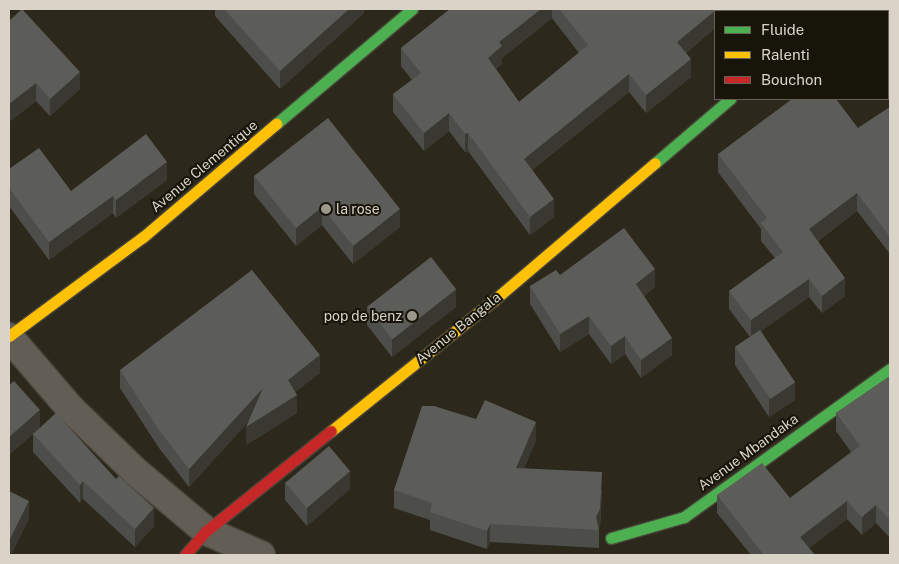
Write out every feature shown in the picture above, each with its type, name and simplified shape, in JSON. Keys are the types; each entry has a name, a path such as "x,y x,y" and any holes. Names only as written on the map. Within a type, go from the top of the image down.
{"street":[{"name":"Avenue Clementique","path":"9,337 142,237 412,9"},
{"name":"Avenue Bangala","path":"185,555 206,531 494,300 729,100"},
{"path":"9,337 70,408 136,472 206,531 260,555"},
{"name":"Avenue Mbandaka","path":"612,538 684,516 890,369"}],"building":[{"path":"22,9 80,72 50,99 36,83 9,104 9,21"},
{"path":"224,9 349,9 280,71"},
{"path":"450,9 541,9 499,42 502,46 488,58 519,102 588,45 559,9 717,9 677,42 691,59 646,95 629,74 524,159 554,199 530,217 468,133 465,134 449,113 424,133 393,94 421,73 401,48"},
{"path":"791,100 837,100 858,128 890,107 890,237 857,193 809,229 845,278 822,296 809,279 751,320 729,291 783,252 761,223 767,218 718,154"},
{"name":"la rose","path":"328,118 400,209 353,246 322,207 296,228 254,176"},
{"path":"146,134 167,162 116,200 113,196 49,242 9,188 9,169 39,148 71,191"},
{"path":"624,228 655,269 636,284 672,338 641,360 625,336 611,346 589,316 560,334 530,286 556,270 560,275"},
{"path":"431,257 456,289 392,339 367,307"},
{"path":"252,270 320,355 288,380 297,395 246,427 263,388 189,469 159,430 120,370"},
{"path":"760,330 795,382 770,399 735,347"},
{"path":"890,376 890,520 876,505 862,517 847,501 800,537 815,555 764,555 717,495 762,463 790,498 860,446 836,413"},
{"path":"14,381 40,410 10,436 9,385"},
{"path":"485,400 536,422 516,468 602,472 600,509 596,517 599,530 490,524 487,531 430,512 432,503 394,490 422,406 434,406 476,419"},
{"path":"56,413 116,479 119,476 154,508 135,529 83,481 80,485 33,434"},
{"path":"329,446 350,471 307,508 285,483"},
{"path":"9,491 29,501 9,541"}],"traffic: fast":[{"path":"276,124 412,9"},
{"path":"655,163 729,100"},
{"path":"611,538 684,517 890,369"}],"traffic: slow":[{"path":"9,336 143,237 276,124"},
{"path":"331,431 494,300 655,163"}],"traffic: jam":[{"path":"185,555 206,531 331,431"}],"place":[{"name":"la rose","path":"326,209"},
{"name":"pop de benz","path":"412,316"}]}
